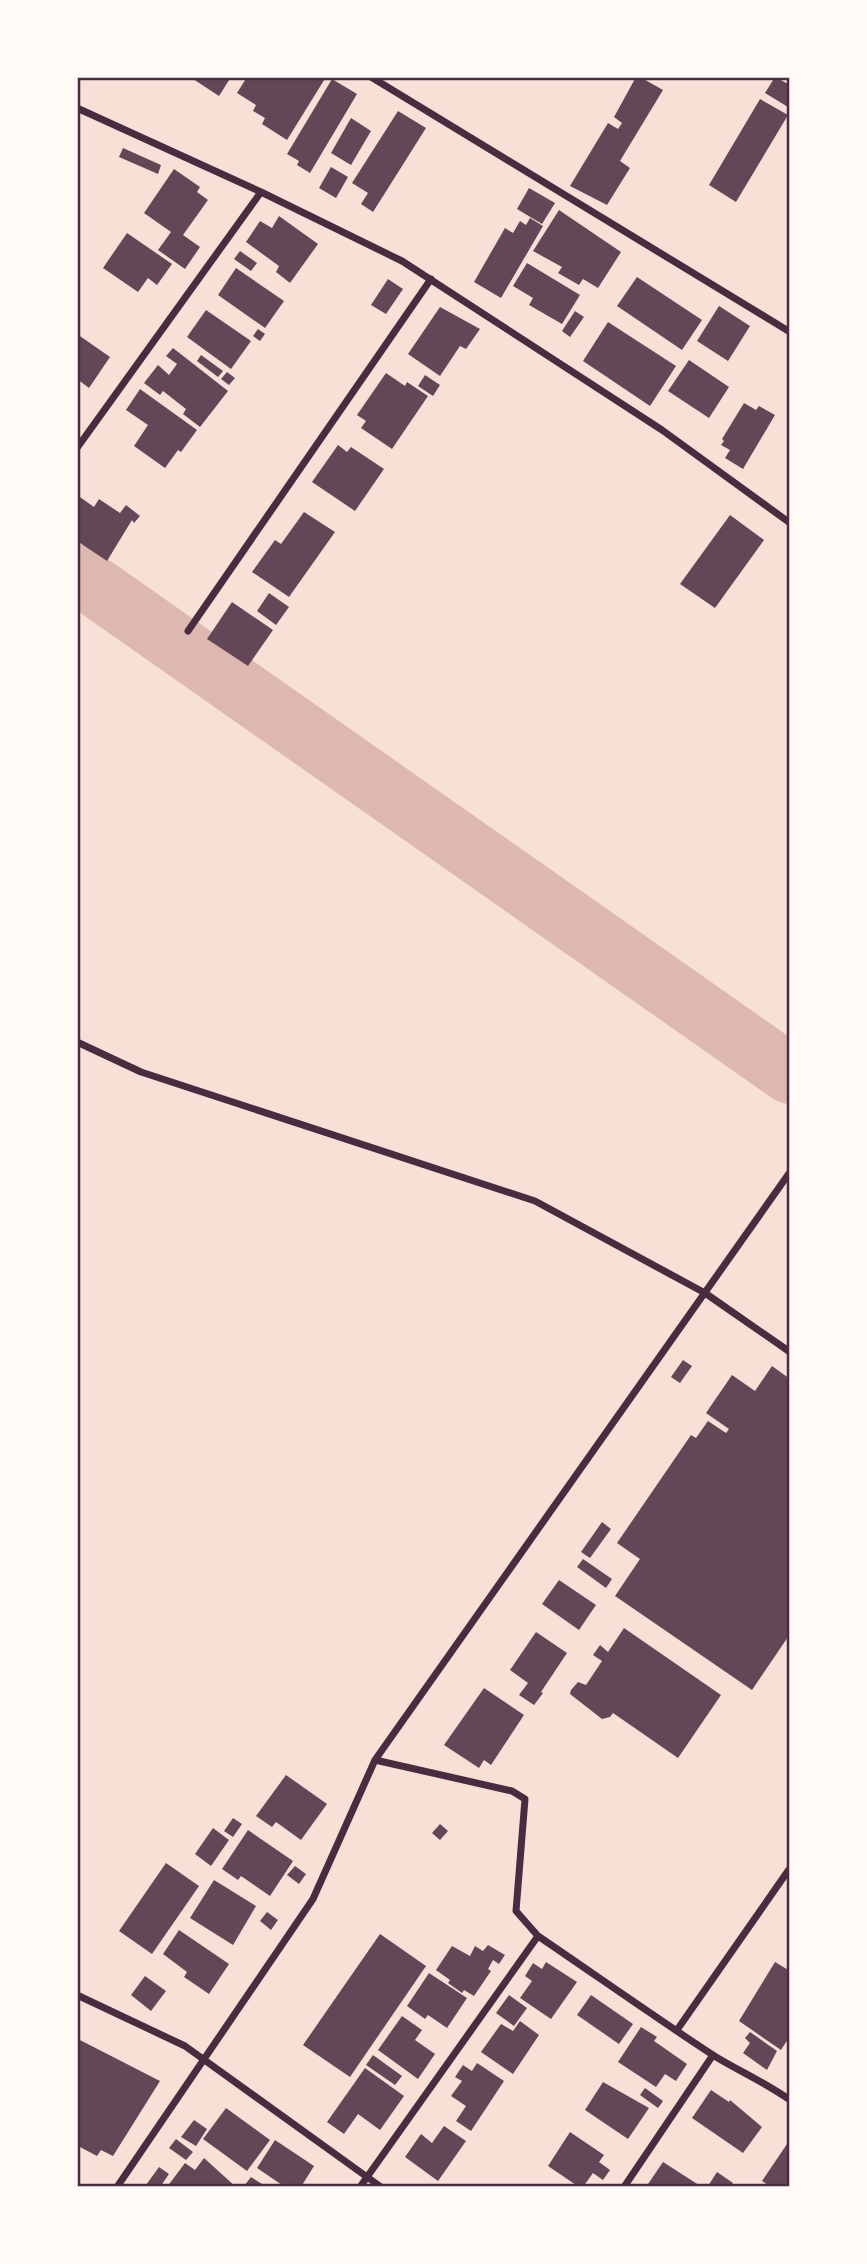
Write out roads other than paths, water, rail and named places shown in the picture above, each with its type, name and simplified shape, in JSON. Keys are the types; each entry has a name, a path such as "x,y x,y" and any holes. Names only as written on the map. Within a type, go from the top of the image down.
{"street":[{"path":"371,77 790,332"},
{"path":"77,108 261,192 402,261 662,430 790,523"},
{"path":"77,448 261,192"},
{"path":"188,631 431,279"},
{"path":"77,1042 141,1072 535,1201 705,1293 790,1352"},
{"path":"117,2187 313,1899 375,1760 790,1172"},
{"path":"375,1760 512,1791 524,1799 516,1911 538,1936 713,2055 746,2076 764,2082 790,2100"},
{"path":"677,2031 790,1868"},
{"path":"360,2187 538,1936"},
{"path":"77,1994 184,2046 381,2187"},
{"path":"624,2187 713,2055"}],"waterway":[{"path":"77,574 790,1074"}]}
